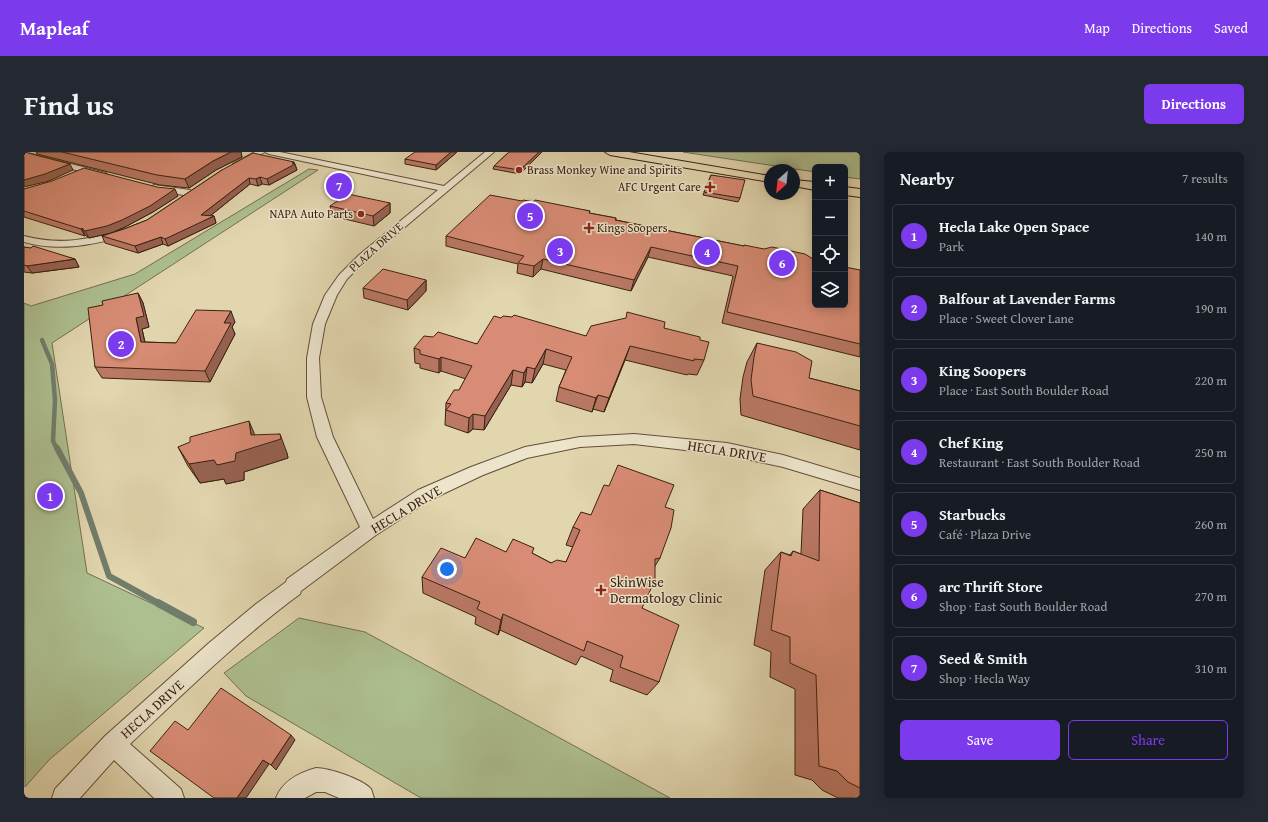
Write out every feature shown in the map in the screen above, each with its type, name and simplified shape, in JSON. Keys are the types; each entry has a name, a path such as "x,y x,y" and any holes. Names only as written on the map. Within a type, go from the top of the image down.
{"main road":[{"path":"610,152 764,178"},
{"path":"648,152 764,171"},
{"path":"800,176 812,178"},
{"path":"848,183 860,185"},
{"path":"800,184 812,186"},
{"path":"848,191 860,193"}],"street":[{"path":"226,169 261,152"},
{"path":"270,152 445,189"},
{"name":"PLAZA DRIVE","path":"370,530 325,437 314,397 313,358 319,324 331,295 343,277 363,257 490,152"},
{"path":"24,153 108,176"},
{"path":"72,176 86,170"},
{"path":"146,186 160,189 193,191 178,201"},
{"path":"24,239 60,244 92,242 124,233 135,228"},
{"name":"HECLA DRIVE","path":"64,798 113,744 263,610 293,588 294,585 370,530 424,495 477,471 524,453 580,442 634,439 727,449 783,461 860,484"},
{"path":"113,744 172,798"},
{"path":"288,798 295,790 307,782 321,779 337,782 362,798"}],"green space":[{"path":"683,152 860,152 860,179 848,177 848,164 812,164 812,172 800,170 800,164 764,164"},
{"path":"309,169 318,170 52,343 87,573 204,628 49,760 25,787 24,303 31,306 135,274"},
{"path":"299,618 365,632 670,798 421,798 246,696 224,673"}],"building":[{"path":"24,152 70,164 45,174 24,180"},
{"path":"62,152 231,152 213,161 185,179 157,175"},
{"path":"415,152 451,152 436,165 405,159"},
{"path":"509,152 539,152 520,170 494,166"},
{"path":"253,153 294,162 292,163 295,164 267,179 260,177 256,179 249,178 201,215 214,216 165,239 161,237 135,246 102,236 147,220 222,170"},
{"path":"84,168 157,187 175,189 150,206 122,220 107,226 85,231 82,228 81,229 24,211 24,189 52,181"},
{"path":"711,175 745,180 740,198 704,192"},
{"path":"348,194 390,203 373,216 330,206"},
{"path":"490,195 522,201 534,202 535,200 590,211 589,213 616,218 615,220 744,246 764,249 772,247 805,254 812,258 812,308 848,308 848,268 860,270 860,344 727,312 738,266 651,247 634,280 543,259 534,266 518,263 524,256 446,236"},
{"path":"33,246 75,259 27,266 24,265 24,247 31,248"},
{"path":"383,269 426,280 407,300 363,288"},
{"path":"138,293 144,316 136,318 141,342 176,343 196,310 231,311 224,323 231,323 205,371 95,367 88,308 103,305 102,301"},
{"path":"627,312 665,322 664,328 700,337 700,340 709,342 704,360 694,359 694,361 630,346 609,398 598,395 596,398 559,387 572,357 546,349 535,369 527,367 524,373 513,370 485,416 473,414 469,418 446,410 451,404 446,403 454,390 459,390 472,366 441,357 439,359 420,354 420,350 414,348 424,336 433,337 438,332 477,344 494,316 501,318 503,316 512,317 514,315 586,336 591,326 626,318"},
{"path":"757,343 796,352 812,361 809,378 860,391 860,426 753,396 751,380"},
{"path":"249,421 251,435 280,434 281,439 236,453 235,461 217,465 214,460 189,464 178,447 190,442 190,437"},
{"path":"618,465 674,485 665,507 674,510 671,528 660,558 655,559 655,580 642,608 679,625 659,682 620,667 623,656 587,641 584,651 503,614 501,620 477,609 480,602 422,577 441,548 465,558 476,538 506,552 513,539 534,548 532,553 551,563 557,560 566,562 580,530 573,527 581,512 591,515 604,485 609,486"},
{"path":"820,490 860,503 860,788 848,782 837,771 819,766 816,675 790,663 790,637 771,630 781,552 791,556 793,551 819,561"},
{"path":"221,688 291,735 271,765 263,760 237,798 214,798 150,751 175,721 188,730"}],"waterway":[{"path":"42,340 52,364 55,400 53,441 57,449"},
{"path":"57,448 81,493 109,576 160,604"},
{"path":"158,603 193,622"}],"place":[{"name":"Brass Monkey Wine and Spirits","path":"519,170"},
{"name":"Seed & Smith","path":"339,186"},
{"name":"AFC Urgent Care","path":"710,187"},
{"name":"NAPA Auto Parts","path":"361,214"},
{"name":"Starbucks","path":"530,216"},
{"name":"Kings Soopers","path":"589,228"},
{"name":"King Soopers","path":"560,251"},
{"name":"Chef King","path":"707,252"},
{"name":"arc Thrift Store","path":"782,263"},
{"name":"Balfour at Lavender Farms","path":"121,344"},
{"name":"Hecla Lake Open Space","path":"50,496"},
{"name":"SkinWise Dermatology Clinic","path":"601,590"}]}
